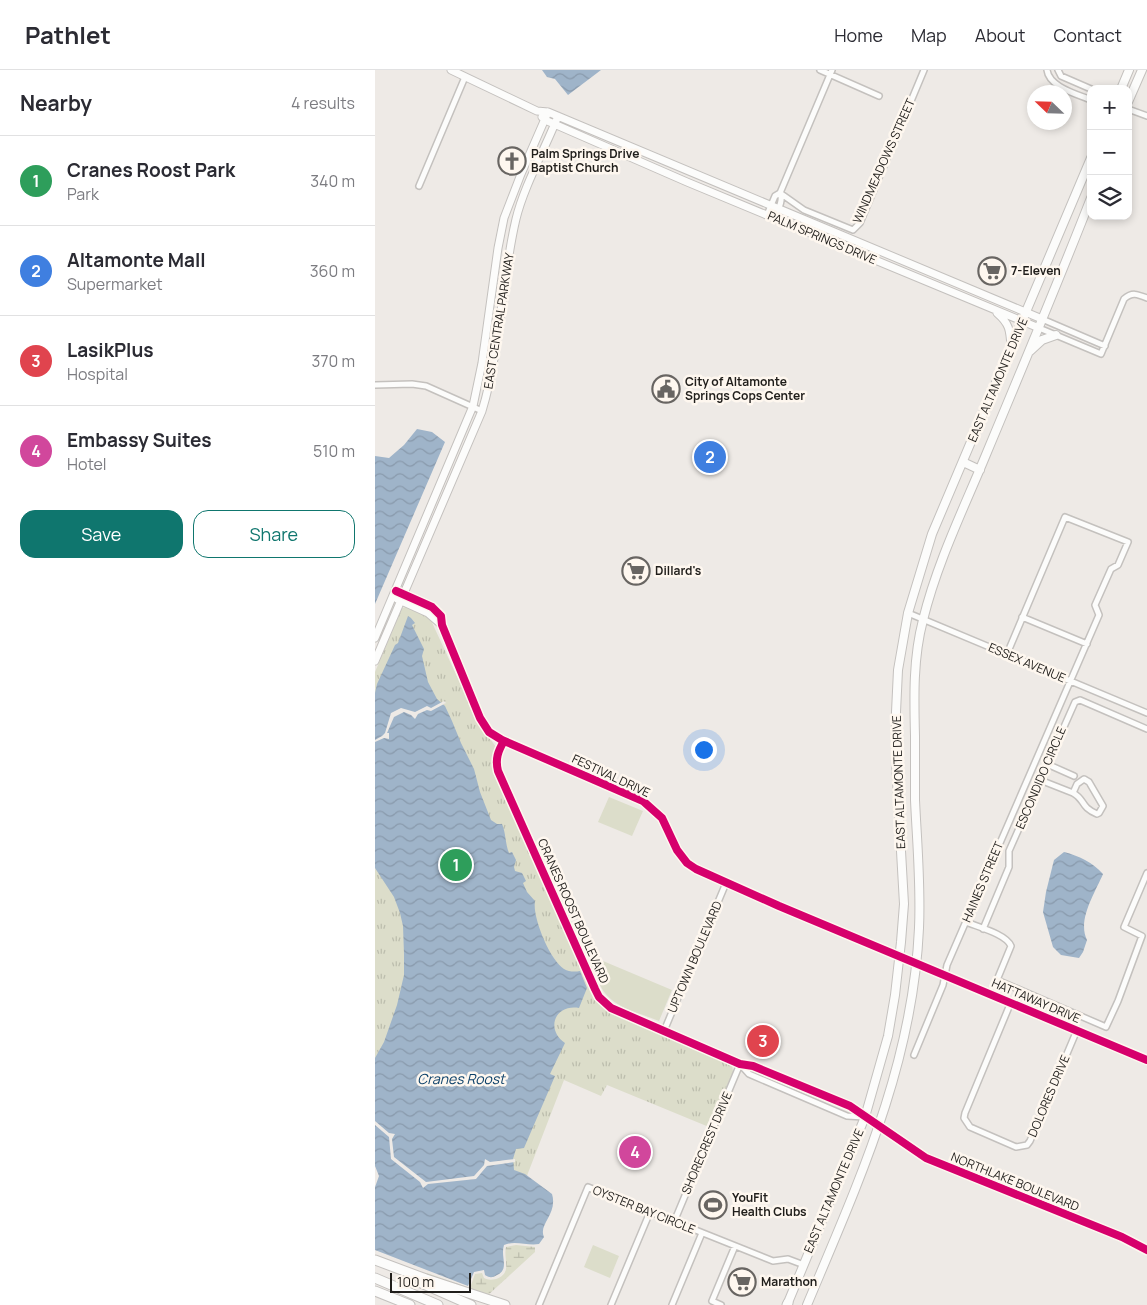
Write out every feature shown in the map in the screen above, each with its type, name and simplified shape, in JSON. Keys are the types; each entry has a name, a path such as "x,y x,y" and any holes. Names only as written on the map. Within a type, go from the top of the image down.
{"highway":[{"path":"375,1261 471,1305"},
{"path":"375,1261 505,1305"},
{"path":"375,1278 438,1305"},
{"path":"375,1290 410,1305"}],"main road":[{"name":"PALM SPRINGS DRIVE","path":"451,70 537,111 548,112 558,116 1043,319"},
{"path":"1123,85 1129,70"},
{"path":"1132,93 1142,70"},
{"name":"PALM SPRINGS DRIVE","path":"537,111 545,120 555,125 1039,328"},
{"name":"EAST CENTRAL PARKWAY","path":"375,638 473,406 483,363 498,248 504,218 548,112"},
{"name":"EAST CENTRAL PARKWAY","path":"375,662 482,410 493,370 509,254 517,217 558,116"},
{"name":"EAST ALTAMONTE DRIVE","path":"787,1304 865,1117 888,1036 900,956 904,904 895,763 898,670 907,613 933,534 1087,168"},
{"name":"EAST ALTAMONTE DRIVE","path":"807,1305 863,1172 880,1126 903,1048 913,992 920,877 915,800 914,698 915,661 923,620 943,555 1043,319 1087,208"},
{"path":"991,308 1003,318 1010,329 1011,350"},
{"path":"1029,352 1042,340 1056,335"},
{"path":"963,462 980,470"},
{"name":"FESTIVAL DRIVE","path":"394,594 432,607 441,616 442,624 480,718 489,732 503,740 643,801 662,818 677,850 687,863 707,875 916,963"},
{"name":"HATTAWAY DRIVE","path":"916,963 1147,1060"}],"street":[{"path":"820,70 831,72 879,96"},
{"name":"WINDMEADOWS STREET","path":"780,193 804,210 853,230 860,223 924,70"},
{"path":"1047,70 1047,74 1058,86 1087,98"},
{"path":"1058,70 1061,76 1087,87"},
{"path":"770,216 770,206 775,196 780,193 831,72"},
{"path":"419,186 465,77"},
{"path":"1132,110 1147,116"},
{"path":"770,216 778,209 782,197 780,193"},
{"name":"PALM SPRINGS DRIVE","path":"1039,328 1101,354 1124,299 1130,294 1137,294 1147,298"},
{"name":"PALM SPRINGS DRIVE","path":"1043,319 1105,346"},
{"path":"375,385 413,384 426,386 482,410"},
{"name":"HAINES STREET","path":"914,1055 966,922 1099,615 1095,605 1111,569 1118,566 1127,542 1065,517 1022,617"},
{"name":"ESSEX AVENUE","path":"907,613 1147,713"},
{"path":"1007,654 1022,617 1087,644"},
{"name":"ESCONDIDO CIRCLE","path":"983,929 1009,867 1009,851 1075,702 1080,700 1147,729"},
{"name":"CRANES ROOST BOULEVARD","path":"503,740 497,754 498,771 599,997 611,1008 664,1032 740,1064 753,1066 850,1106 880,1126"},
{"path":"1047,764 1074,776"},
{"path":"1040,780 1078,796 1087,810 1097,814 1102,809 1103,806 1089,782 1084,779 1077,784 1073,793"},
{"path":"966,922 1009,942 1011,946 997,980 1107,1027 1142,936 1124,927 1147,873"},
{"name":"UPTOWN BOULEVARD","path":"664,1032 726,883"},
{"name":"DOLORES DRIVE","path":"1011,1002 964,1118 970,1127 1017,1147 1027,1145 1030,1141 1077,1030"},
{"name":"CRANES ROOST BOULEVARD","path":"740,1064 749,1074 847,1116 865,1117"},
{"name":"SHORECREST DRIVE","path":"674,1222 740,1064"},
{"name":"NORTHLAKE BOULEVARD","path":"880,1126 926,1158 1118,1235 1147,1250"},
{"name":"OYSTER BAY CIRCLE","path":"539,1305 587,1188 773,1261 788,1260 804,1265"},
{"path":"611,1305 650,1212"},
{"path":"672,1305 702,1233"},
{"path":"721,1305 712,1301 735,1246"}],"green space":[{"name":"Cranes Roost","path":"409,606 429,616 478,722 496,747 492,757 494,770 597,999 617,1015 732,1064 733,1072 709,1127 607,1085 601,1096 564,1080 523,1186 420,1198 375,1166 375,672 402,608"},
{"path":"609,797 643,811 632,836 598,822"},
{"path":"603,961 672,990 659,1021 618,1004 605,993 600,985 604,984 605,980 599,970"},
{"path":"516,1245 535,1247 535,1252 487,1296 424,1276 427,1273 470,1288 475,1274 482,1273 484,1278 490,1280 501,1276 506,1270 506,1247"},
{"path":"593,1245 619,1256 610,1278 584,1267"}],"water":[{"path":"542,70 601,70 568,95 555,79 547,77"},
{"path":"417,429 432,432 445,442 375,604 375,456 389,458 404,445"},
{"name":"Cranes Roost","path":"408,616 415,623 412,625 424,649 422,656 428,682 437,699 445,706 474,769 480,792 491,820 497,824 502,824 509,853 512,852 516,860 515,871 522,873 526,881 523,883 527,892 535,901 536,917 543,938 553,957 564,969 572,972 580,971 587,988 579,1008 564,1010 555,1019 555,1031 565,1043 550,1074 555,1076 524,1148 516,1149 513,1159 514,1170 525,1174 552,1194 551,1213 544,1228 544,1237 539,1244 512,1243 504,1245 504,1266 501,1272 495,1276 488,1277 485,1275 484,1270 474,1272 468,1286 375,1250 375,1187 379,1176 375,1166 375,1058 384,1042 397,1005 404,975 404,954 403,926 400,913 394,897 375,868 375,693 377,684 395,645 398,643"},
{"path":"1064,852 1085,860 1103,874 1088,907 1084,924 1087,940 1079,958 1061,955 1053,947 1043,912 1054,860"}],"pier":[{"path":"444,701 446,703 431,711 427,710 418,714 415,719 404,712 394,717 387,733 389,733 389,739 384,738 375,742 385,733 391,713 401,708 415,712 427,706 431,708"},
{"path":"375,1121 389,1133 395,1134 392,1139 394,1157 426,1182 474,1176 484,1165 485,1159 490,1162 515,1159 515,1162 487,1166 476,1179 428,1184 423,1188 420,1182 391,1159 389,1137 375,1125"}],"cycle path":[{"path":"396,591 432,607 441,616 442,625 480,718 489,732 502,740 643,801 662,818 677,850 687,863 696,869 779,906 1147,1060"},
{"path":"504,741 498,755 498,771 595,989 599,997 611,1008 740,1064 753,1066 850,1106 926,1158 1122,1237 1147,1250"}],"place":[{"name":"Palm Springs Drive Baptist Church","path":"512,161"},
{"name":"7-Eleven","path":"992,271"},
{"name":"City of Altamonte Springs Cops Center","path":"666,389"},
{"name":"Altamonte Mall","path":"710,457"},
{"name":"Dillard's","path":"636,571"},
{"name":"Cranes Roost Park","path":"456,865"},
{"name":"LasikPlus","path":"763,1041"},
{"name":"Embassy Suites","path":"635,1152"},
{"name":"YouFit Health Clubs","path":"713,1205"},
{"name":"Marathon","path":"742,1282"}]}
